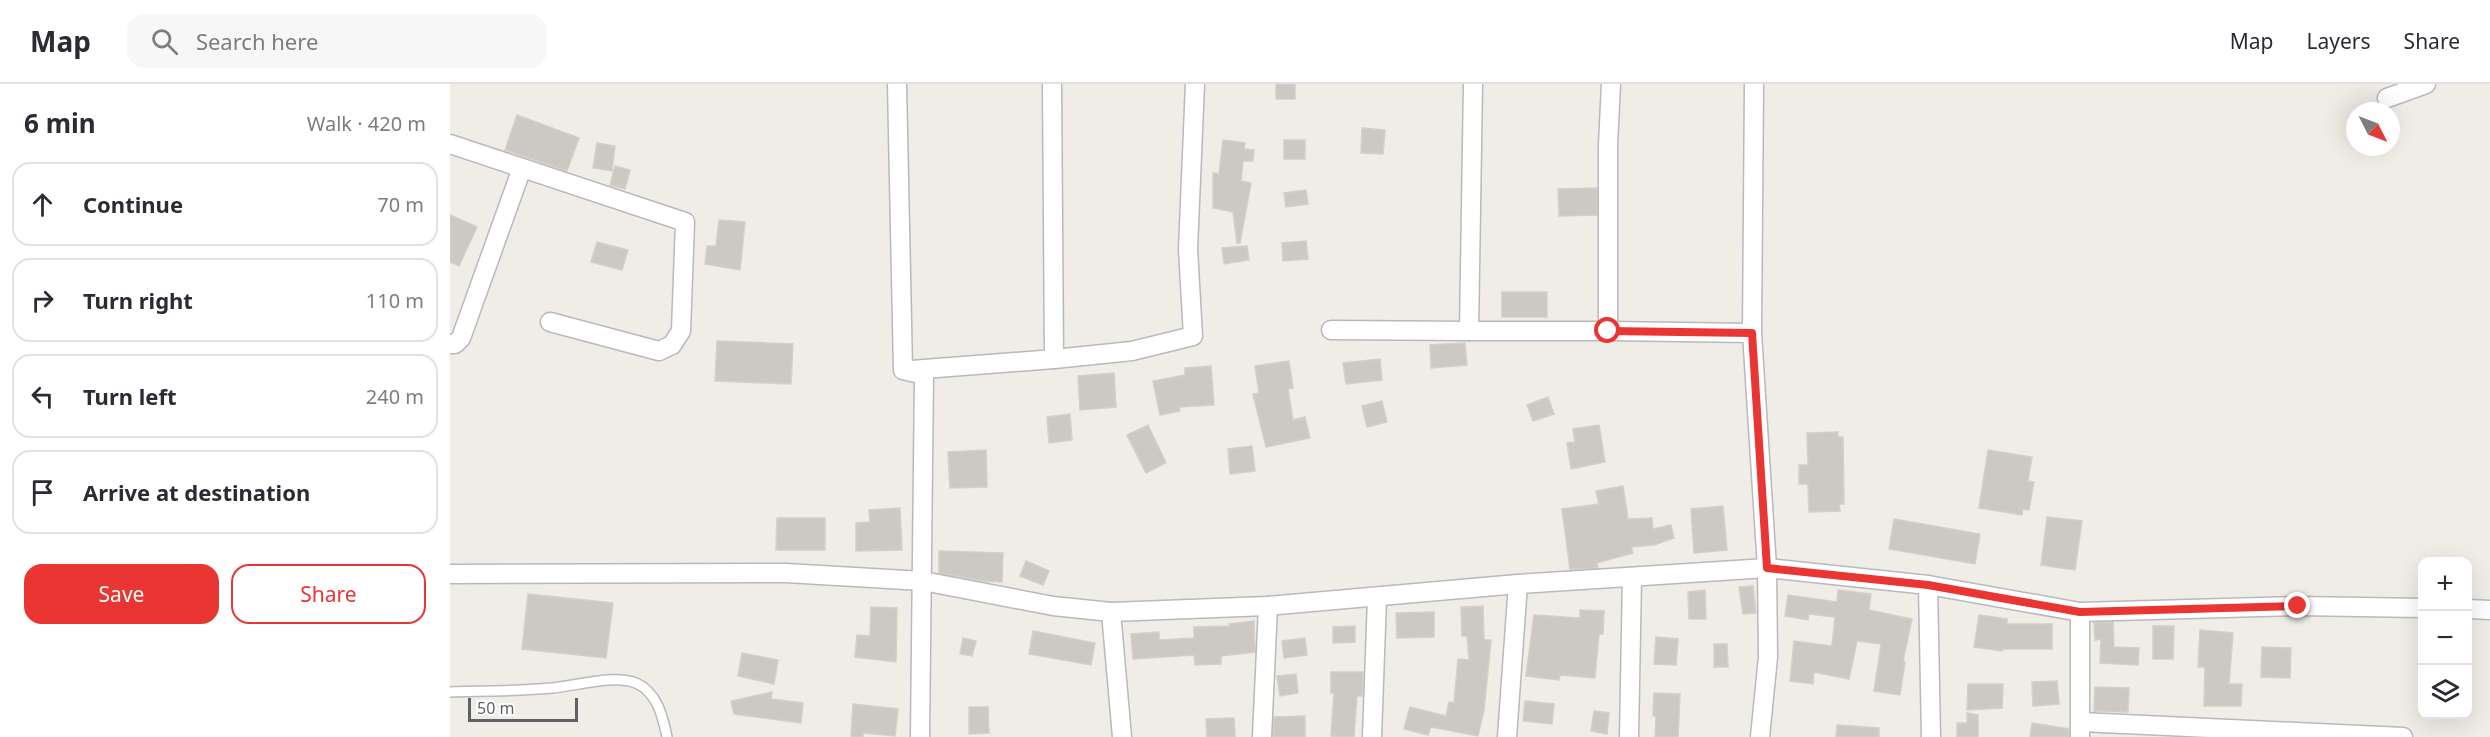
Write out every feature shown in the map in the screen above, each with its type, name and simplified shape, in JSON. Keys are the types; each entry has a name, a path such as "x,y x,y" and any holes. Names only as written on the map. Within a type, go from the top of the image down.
{"street":[{"path":"897,84 903,370"},
{"path":"1052,84 1054,360"},
{"path":"903,370 1054,360 1132,351 1193,336 1188,249 1195,84"},
{"path":"1469,331 1473,84"},
{"path":"1608,331 1608,145 1611,84"},
{"path":"1754,84 1752,333 1767,568 1768,657 1760,737"},
{"path":"2387,98 2426,84"},
{"path":"450,144 685,222 681,331 672,345 658,351 550,322"},
{"path":"450,344 455,344 461,338 522,168"},
{"path":"1331,330 1752,333"},
{"path":"903,370 924,375 920,737"},
{"path":"450,574 786,573 923,581 1053,606 1112,612 1268,606 1518,584 1767,568 1928,585 2080,612 2298,606 2418,608"},
{"path":"1629,737 1632,577"},
{"path":"1507,737 1518,584"},
{"path":"1928,585 1931,737"},
{"path":"1372,737 1377,598"},
{"path":"1262,737 1268,606"},
{"path":"2472,609 2490,610"},
{"path":"1112,612 1122,737"},
{"path":"2080,612 2080,730 2403,737"}],"lane":[{"path":"450,692 552,688 617,680 636,683 652,695 664,720 667,737"}],"building":[{"path":"1276,84 1295,84 1295,99 1276,99"},
{"path":"517,115 579,138 567,171 505,150"},
{"path":"1362,128 1385,130 1383,154 1361,153"},
{"path":"1223,140 1245,143 1244,149 1254,150 1253,161 1243,161 1241,181 1251,183 1240,243 1237,243 1233,212 1213,208 1213,173 1219,174"},
{"path":"1284,140 1305,140 1305,159 1284,159"},
{"path":"597,143 615,146 612,171 593,168"},
{"path":"615,166 630,170 625,189 610,185"},
{"path":"1597,188 1597,215 1559,216 1558,189"},
{"path":"1306,190 1308,204 1286,207 1284,193"},
{"path":"450,215 477,227 459,266 450,262"},
{"path":"719,220 745,222 740,270 705,264 707,246 716,246"},
{"path":"1306,241 1308,259 1283,261 1282,243"},
{"path":"597,242 628,250 622,270 591,262"},
{"path":"1247,246 1249,260 1224,264 1222,248"},
{"path":"1502,292 1547,292 1547,317 1502,317"},
{"path":"717,341 793,344 791,384 715,381"},
{"path":"1465,343 1467,365 1431,368 1430,345"},
{"path":"1380,359 1382,380 1346,384 1343,363"},
{"path":"1289,361 1293,388 1288,389 1293,420 1305,417 1310,438 1266,447 1253,394 1259,393 1255,366"},
{"path":"1211,366 1214,405 1179,407 1180,411 1160,415 1153,381 1185,375 1185,368"},
{"path":"1114,373 1116,407 1080,410 1078,376"},
{"path":"1548,397 1554,414 1533,421 1527,405"},
{"path":"1382,401 1387,422 1367,427 1362,406"},
{"path":"1070,414 1072,440 1049,443 1047,417"},
{"path":"1148,425 1166,463 1146,473 1127,435"},
{"path":"1599,425 1605,462 1571,469 1567,443 1575,442 1573,429"},
{"path":"1838,432 1838,437 1843,437 1844,504 1839,504 1840,511 1809,512 1808,484 1799,484 1799,465 1808,465 1807,433"},
{"path":"1252,446 1255,471 1230,474 1228,449"},
{"path":"986,450 987,487 950,488 948,452"},
{"path":"1988,450 2032,457 2028,481 2034,482 2029,510 2023,509 2022,515 1979,508"},
{"path":"1623,486 1628,519 1652,518 1653,529 1671,525 1674,538 1654,545 1631,547 1633,553 1597,563 1598,568 1570,569 1562,509 1599,504 1596,491"},
{"path":"1723,506 1727,550 1694,553 1691,509"},
{"path":"900,508 902,550 856,551 856,523 870,522 869,510"},
{"path":"2047,517 2082,521 2075,570 2041,565"},
{"path":"777,518 825,518 825,550 776,550"},
{"path":"1894,519 1980,534 1975,564 1889,549"},
{"path":"939,551 1003,553 1002,582 939,573"},
{"path":"1026,561 1049,571 1043,585 1020,576"},
{"path":"1753,586 1756,613 1743,614 1739,587"},
{"path":"1705,590 1706,619 1689,619 1688,592"},
{"path":"1838,590 1871,594 1869,610 1912,619 1903,661 1905,662 1900,695 1874,691 1881,644 1857,641 1849,679 1814,672 1813,684 1790,681 1794,641 1832,646 1835,617 1809,614 1808,620 1785,616 1788,595 1837,602"},
{"path":"528,594 613,603 606,658 522,649"},
{"path":"1483,606 1484,640 1491,640 1484,710 1478,736 1431,727 1428,735 1404,729 1410,707 1446,716 1449,702 1454,703 1458,659 1469,660 1467,636 1462,636 1461,607"},
{"path":"871,607 897,608 896,662 855,657 857,635 870,636"},
{"path":"1580,610 1604,611 1603,634 1599,634 1595,678 1560,675 1559,680 1526,676 1534,615 1580,618"},
{"path":"1434,612 1434,637 1397,638 1396,613"},
{"path":"1979,615 2007,619 2007,624 2052,624 2052,649 2003,649 2002,651 1974,647"},
{"path":"1254,621 1255,652 1221,656 1221,664 1195,665 1194,655 1133,659 1131,634 1159,632 1159,640 1194,638 1194,627 1229,626 1229,624"},
{"path":"2113,622 2114,647 2139,648 2138,665 2100,663 2101,639 2095,640 2094,623"},
{"path":"1355,626 1355,642 1333,643 1333,627"},
{"path":"2153,626 2174,626 2173,659 2153,659"},
{"path":"2200,630 2233,633 2229,684 2242,684 2241,706 2204,706 2205,667 2198,667"},
{"path":"1033,631 1095,643 1091,665 1029,654"},
{"path":"1656,637 1678,639 1676,665 1654,664"},
{"path":"963,638 976,641 972,656 960,654"},
{"path":"1305,638 1307,655 1284,658 1282,641"},
{"path":"1714,644 1727,644 1728,667 1714,667"},
{"path":"2262,647 2291,648 2290,678 2261,677"},
{"path":"742,653 778,660 774,684 738,676"},
{"path":"1331,672 1363,672 1362,696 1357,696 1354,737 1331,736 1334,693 1331,693"},
{"path":"1296,674 1298,693 1280,696 1277,676"},
{"path":"2057,681 2059,704 2033,706 2032,682"},
{"path":"1968,684 2003,684 2002,708 1967,710"},
{"path":"2095,687 2129,688 2128,712 2094,711"},
{"path":"772,692 771,699 803,703 801,723 734,714 731,701"},
{"path":"1654,693 1680,694 1678,737 1655,737"},
{"path":"1525,701 1554,704 1552,724 1523,721"},
{"path":"853,704 898,709 895,736 863,733 863,737 851,737"},
{"path":"969,707 988,707 989,733 969,734"},
{"path":"1594,711 1609,713 1607,734 1591,731"},
{"path":"1967,713 1978,715 1978,737 1957,737 1957,723 1967,723"},
{"path":"1305,716 1305,737 1273,737 1274,717"},
{"path":"1234,718 1235,737 1207,737 1206,719"},
{"path":"2032,723 2069,729 2069,737 2030,737"},
{"path":"1837,725 1879,728 1879,737 1836,737"}],"route":[{"path":"1608,331 1752,333 1767,568 1928,585 2080,612 2298,606"}]}
